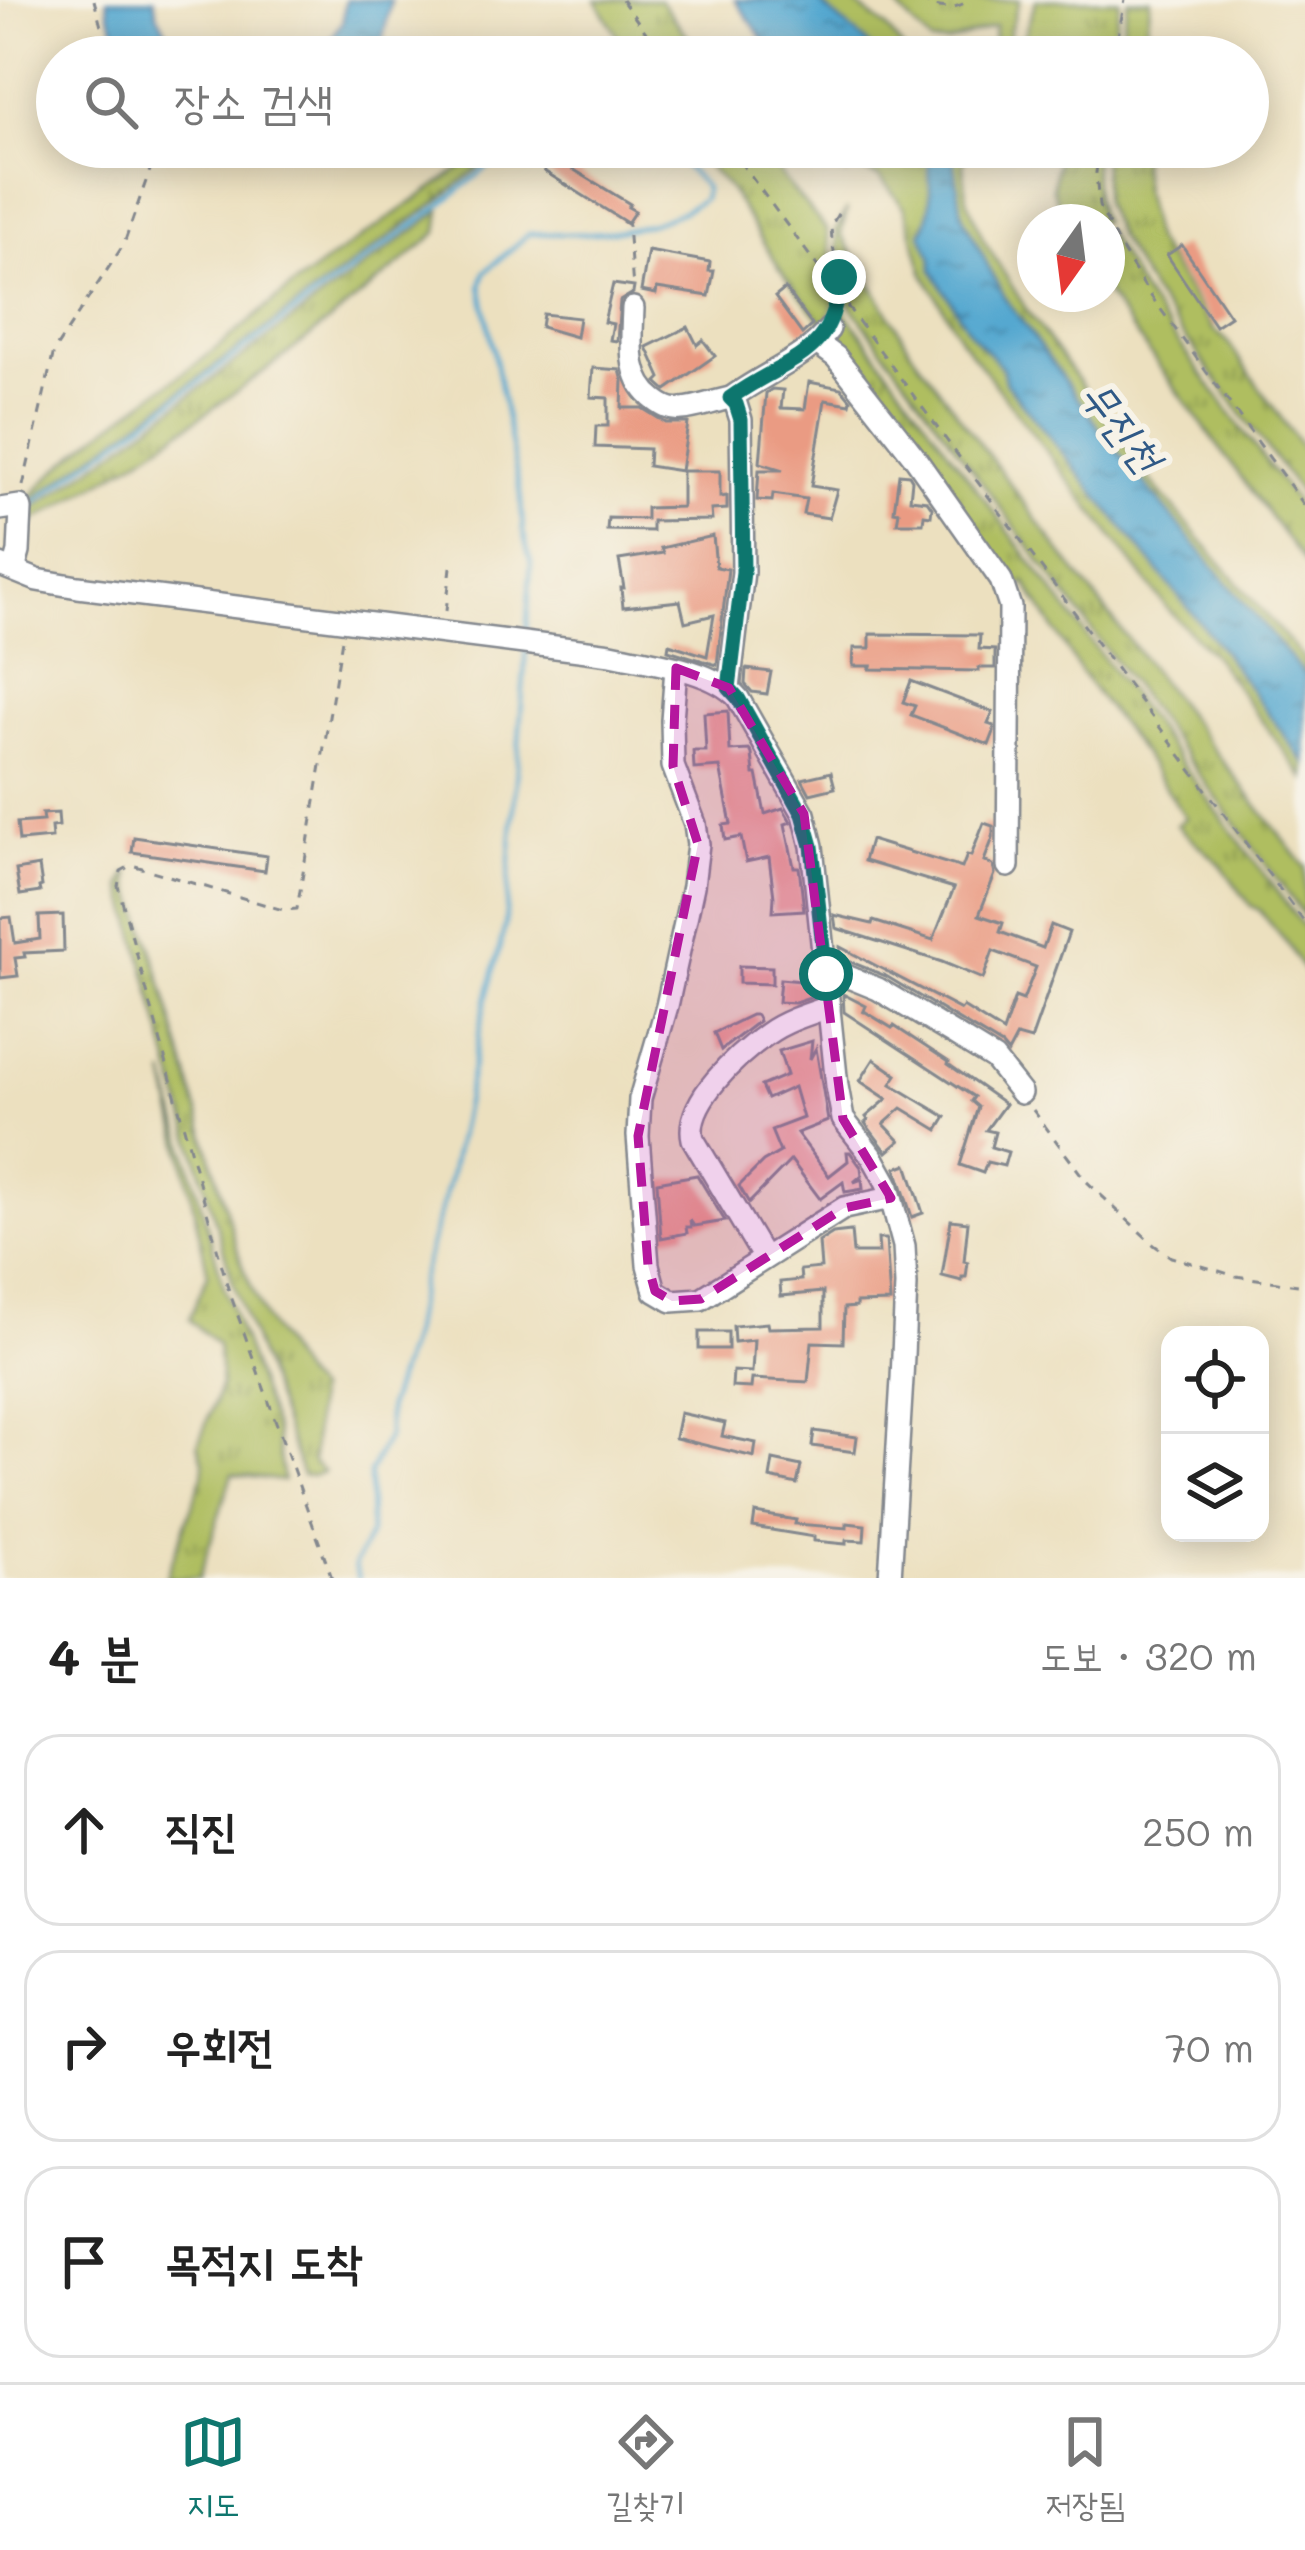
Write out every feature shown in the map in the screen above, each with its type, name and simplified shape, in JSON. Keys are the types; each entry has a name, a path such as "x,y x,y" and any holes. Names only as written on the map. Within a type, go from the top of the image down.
{"street":[{"path":"633,308 632,356 637,381 667,409 730,398 823,336 1001,580 1010,607 1008,866"},
{"path":"729,688 744,537 741,420 730,398"},
{"path":"16,510 20,552 7,568 37,580 611,654 676,668 729,688 738,698 803,814 812,846 844,1119 887,1184 904,1246 906,1285 890,1578"},
{"path":"676,668 674,766 698,844 668,1006 640,1099 638,1136 648,1265 655,1291 671,1300 700,1299 844,1208 891,1198"},
{"path":"826,974 846,976 878,989 955,1035 994,1059 1022,1093"},
{"path":"764,1258 693,1139 692,1117 706,1092 768,1034 829,1006"}],"path":[{"path":"94,0 103,36"},
{"path":"622,0 649,36"},
{"path":"920,0 951,9 969,0"},
{"path":"1118,36 1124,0"},
{"path":"16,510 54,351 124,244 151,168"},
{"path":"744,168 1305,923"},
{"path":"1097,168 1100,206 1114,238 1148,292 1305,506"},
{"path":"823,336 838,297 831,226 842,207"},
{"path":"625,223 631,238 633,308"},
{"path":"444,631 451,567"},
{"path":"332,1578 228,1288 118,886 121,871 132,866 283,910 297,909 345,619"},
{"path":"1022,1093 1086,1181 1171,1257 1236,1276 1305,1286"}],"highlighted area":[{"path":"676,668 729,688 804,814 843,1119 891,1198 844,1208 701,1299 672,1301 655,1291 648,1265 638,1136 698,844 673,766"}],"green space":[{"path":"596,0 660,0 687,36 617,36"},
{"path":"818,0 850,0 893,36 858,36"},
{"path":"891,0 1020,0 1009,36 994,36 995,26 967,36 924,36"},
{"path":"1036,0 1120,0 1114,36 1024,36"},
{"path":"1128,0 1151,0 1146,36 1121,36"},
{"path":"459,168 479,168 28,504 46,481 108,427 300,281"},
{"path":"710,168 777,168 827,230 836,281 835,301 823,323 785,277 730,190"},
{"path":"842,168 929,168 930,203 921,234 932,270 971,334 1002,367 1006,383 1216,642 1305,763 1305,779 1215,658 1167,608 961,340 923,272 905,208 880,177 856,169 846,174"},
{"path":"955,168 963,168 967,199 983,239 1017,294 1017,312 1028,312 1155,486 1305,661 1305,676 1107,439 1004,297 962,215"},
{"path":"1056,168 1094,168 1096,204 1058,204 1053,189"},
{"path":"1103,168 1141,168 1154,240 1305,452 1305,500 1151,291 1125,248 1125,204 1103,204"},
{"path":"847,209 841,234 914,355 1305,867 1305,917 844,297 836,230"},
{"path":"441,210 438,232 291,351 190,425 29,523 27,513"},
{"path":"1125,264 1305,515 1305,564 1119,312 1125,312"},
{"path":"843,309 1305,929 1305,973 1286,942 1221,865 1177,825 1186,818 1083,676 1025,582 1012,591 954,501 835,338"},
{"path":"127,874 242,1266 266,1320 316,1391 313,1462 324,1472 312,1476 302,1475 233,1283 123,886"},
{"path":"165,1074 224,1287 275,1430 283,1481 232,1474 199,1578 166,1578 203,1475 198,1444 221,1385 217,1345 189,1319 208,1274"}],"water":[{"path":"107,0 154,0 169,36 118,36"},
{"path":"345,0 391,0 383,36 333,36 343,20"},
{"path":"735,0 818,0 858,36 761,36"},
{"path":"929,168 955,168 962,215 1004,297 1107,439 1305,676 1305,763 1216,642 1006,383 1002,367 971,334 932,270 921,234 930,203"}],"building":[{"path":"571,168 635,211 627,223 544,171"},
{"path":"1182,245 1230,316 1215,326 1167,255"},
{"path":"648,251 710,262 709,271 714,271 709,296 657,288 656,294 641,291"},
{"path":"613,284 634,287 620,301 617,341 610,340 613,324 604,322"},
{"path":"785,289 812,325 802,334 775,297"},
{"path":"543,314 579,318 576,337 541,327"},
{"path":"688,327 697,345 703,340 715,356 666,390 657,382 661,378 647,347"},
{"path":"593,368 620,370 622,408 642,408 666,423 688,423 681,471 648,466 649,449 595,447 596,426 608,426 608,398 591,397"},
{"path":"809,382 841,388 851,400 850,404 825,400 811,486 837,490 829,518 803,514 806,499 773,494 772,501 757,500 759,470 783,470 760,463 766,393 783,390 781,408 805,409"},
{"path":"682,471 720,471 720,497 727,496 727,509 711,510 712,520 652,521 652,531 607,530 608,518 646,519 646,508 682,507"},
{"path":"899,474 912,480 910,499 927,501 932,508 923,523 897,523"},
{"path":"713,536 716,567 728,569 717,665 668,650 669,644 707,656 714,615 685,622 680,601 623,607 619,560 663,553 661,548"},
{"path":"870,634 980,635 979,649 995,650 995,668 853,666 854,648 870,648"},
{"path":"746,669 771,672 767,694 752,692 745,684"},
{"path":"911,681 993,712 989,745 911,715 915,706 903,702"},
{"path":"728,711 730,751 750,750 765,814 783,808 791,822 785,824 794,867 799,867 804,910 773,912 769,857 746,862 741,837 725,840 723,825 731,824 720,767 694,769 693,751 706,751 704,713"},
{"path":"831,772 835,788 810,794 802,779"},
{"path":"58,813 59,826 51,827 52,838 19,841 17,823 43,821 42,814"},
{"path":"984,823 993,826 984,861 993,865 995,874 979,915 1003,923 1000,932 1043,948 1051,925 1069,932 1031,1040 1017,1036 1008,1053 886,976 839,960 840,947 963,1007 1003,1032 1015,997 1023,1000 1036,967 993,951 983,979 836,928 834,915 873,921 933,940 954,888 864,861 870,840 962,868"},
{"path":"134,837 267,856 265,871 132,852"},
{"path":"39,866 40,892 20,895 16,870"},
{"path":"63,915 64,951 24,953 25,957 15,958 18,976 0,978 0,918 11,917 15,943 40,939 39,916"},
{"path":"739,966 772,967 772,984 739,983"},
{"path":"780,979 811,982 813,997 778,1002"},
{"path":"843,994 866,1006 863,1013 894,1026 1005,1104 986,1130 995,1132 991,1147 1008,1152 1004,1166 987,1162 983,1173 960,1165 978,1107 971,1101 974,1097 844,1012"},
{"path":"751,1015 759,1021 721,1050 714,1033"},
{"path":"812,1041 810,1059 816,1048 828,1121 797,1133 829,1176 848,1161 850,1152 861,1167 862,1175 854,1182 862,1179 863,1189 845,1192 843,1182 820,1199 791,1160 749,1203 739,1186 780,1152 771,1130 803,1118 794,1087 767,1099 761,1086 787,1075 779,1051"},
{"path":"874,1059 897,1075 891,1084 946,1117 938,1130 902,1108 884,1124 900,1141 887,1152 865,1123 887,1099 860,1081"},
{"path":"907,1164 923,1213 912,1217 896,1168"},
{"path":"697,1175 725,1221 694,1226 690,1220 687,1233 661,1238 657,1182"},
{"path":"951,1220 968,1222 964,1261 968,1262 962,1281 942,1276"},
{"path":"851,1231 853,1253 879,1253 878,1239 886,1239 890,1302 844,1308 843,1343 812,1342 808,1382 752,1379 751,1388 732,1387 733,1371 752,1372 754,1340 734,1342 733,1326 823,1327 823,1292 781,1296 780,1282 801,1280 800,1270 821,1268 819,1242 833,1233"},
{"path":"699,1332 728,1332 728,1349 699,1349"},
{"path":"680,1413 725,1423 722,1436 756,1443 754,1457 675,1438"},
{"path":"814,1431 857,1437 855,1452 812,1446"},
{"path":"773,1460 801,1466 797,1484 770,1478"},
{"path":"755,1513 796,1520 795,1524 865,1525 864,1541 814,1541 814,1537 753,1527"}],"waterway":[{"path":"27,508 487,168"},
{"path":"526,637 531,563 481,285 485,272 530,233 620,230 683,211 703,199 705,188 686,168"},
{"path":"358,1578 354,1566 370,1533 369,1473 388,1436 388,1406 450,1177 505,926 526,648"}],"route":[{"path":"826,974 812,846 803,814 729,688 744,537 741,420 730,398 817,344 829,329 836,308 839,277"}],"water label":[{"name":"무진천","path":"1123,425"}]}
